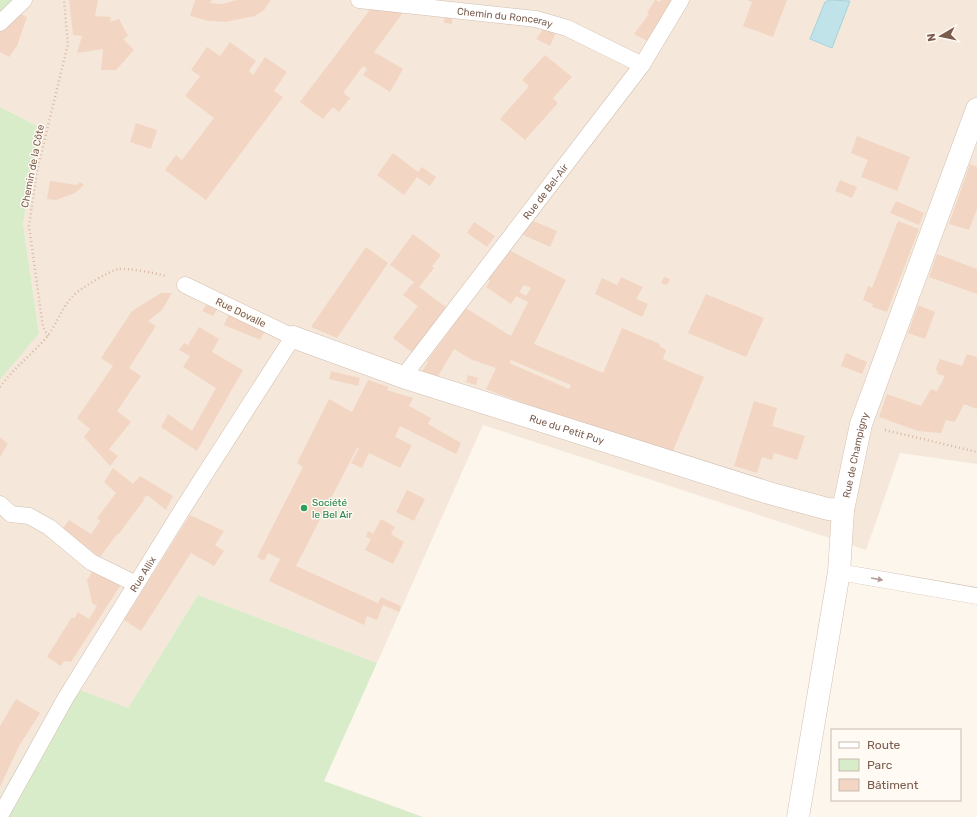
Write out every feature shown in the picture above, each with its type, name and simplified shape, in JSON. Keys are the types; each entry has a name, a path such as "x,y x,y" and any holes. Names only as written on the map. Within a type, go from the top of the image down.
{"street":[{"name":"Rue de Champigny","path":"798,817 839,572 843,510 861,424 977,109"},
{"name":"Rue du Petit Puy","path":"293,337 403,378 769,493 828,508 843,510"}],"lane":[{"path":"0,23 24,0"},
{"name":"Chemin du Ronceray","path":"359,0 503,14 536,19 567,28 642,65"},
{"name":"Rue de Bel-Air","path":"403,378 642,65 681,0"},
{"name":"Rue Dovalle","path":"187,286 293,337"},
{"name":"Rue Allix","path":"0,816 65,698 293,337"},
{"path":"0,504 11,514 30,516 49,527 90,562 136,584"},
{"path":"839,572 977,596"}],"path":[{"name":"Chemin de la Côte","path":"48,336 43,327 29,226 37,171 68,44 64,0"},
{"path":"0,387 6,378 48,336 73,296 83,287 120,269 158,274 187,286"},
{"path":"861,424 977,452"}],"shaded area":[{"path":"13,0 977,0 977,464 900,453 866,550 483,425 377,663 198,595 128,708 41,726 0,797 0,380 39,332 23,224 39,127 0,107 0,15"}],"green space":[{"path":"0,0 13,0 0,15"},
{"path":"0,107 39,127 23,224 39,333 0,380"},
{"path":"198,595 377,663 324,781 423,817 0,817 0,797 64,684 128,708"}],"water":[{"path":"830,0 850,1 832,48 810,39 825,2"}],"building":[{"path":"69,0 98,0 95,16 111,17 110,22 119,19 128,36 123,39 134,50 116,70 101,70 103,49 77,53 82,36 73,35"},
{"path":"195,0 212,0 210,3 222,4 237,0 271,0 264,10 255,16 225,22 209,21 190,16"},
{"path":"655,0 660,2 661,0 674,0 647,41 634,34 649,14 647,13"},
{"path":"748,0 787,0 773,37 743,26 752,2"},
{"path":"372,7 404,11 374,52 403,69 390,92 363,75 367,69 363,66 343,93 350,98 339,112 333,107 323,119 300,102"},
{"path":"18,13 27,17 17,46 9,57 0,52 0,31"},
{"path":"445,14 452,15 452,24 444,23"},
{"path":"546,25 557,30 550,46 536,39"},
{"path":"230,42 256,61 249,71 253,75 265,57 287,72 274,91 283,97 206,200 165,170 176,155 182,160 214,118 185,96 200,76 191,70 207,47 220,56"},
{"path":"545,55 572,77 553,98 558,103 525,140 500,119 529,86 522,80"},
{"path":"136,123 157,130 151,149 130,142"},
{"path":"857,136 910,157 897,191 861,177 868,160 851,153"},
{"path":"393,153 418,172 422,167 436,177 430,186 417,177 404,195 377,175"},
{"path":"970,164 977,167 977,209 969,230 949,224"},
{"path":"840,180 857,187 852,198 835,191"},
{"path":"50,181 77,185 80,182 84,185 75,193 56,200 47,199"},
{"path":"896,201 924,213 919,225 890,213"},
{"path":"531,220 557,231 550,247 521,234"},
{"path":"898,221 919,229 887,312 872,307 873,304 863,300 868,286 872,288"},
{"path":"474,222 495,236 487,247 467,233"},
{"path":"413,234 441,255 432,266 434,268 419,287 447,308 413,353 393,338 418,306 403,295 414,282 390,265"},
{"path":"366,247 388,263 337,338 311,327"},
{"path":"509,250 566,280 534,344 603,373 622,328 660,344 659,346 666,350 663,359 704,377 672,453 599,432 486,389 496,368 470,359 454,349 436,380 420,374 428,362 427,361 466,308 511,336 528,302 516,296 511,304 486,287 490,281 488,279","holes":["524,285 531,288 526,296 519,292","511,360 571,385 569,389 509,363"]},
{"path":"937,254 977,269 977,294 929,277"},
{"path":"621,277 643,287 636,299 648,304 642,317 595,294 602,278 617,285"},
{"path":"664,277 670,279 667,285 661,283"},
{"path":"161,293 172,293 162,310 148,321 156,326 129,368 141,376 117,411 131,422 109,449 118,456 110,466 84,437 90,429 77,418 113,366 101,358 132,311"},
{"path":"706,294 764,318 746,357 688,333"},
{"path":"206,305 217,309 213,316 202,311"},
{"path":"918,305 935,312 925,339 908,333"},
{"path":"229,314 266,329 260,340 224,325"},
{"path":"199,327 219,339 212,352 243,370 197,451 161,427 168,414 192,431 216,388 183,367 190,356 179,350 184,343 188,345"},
{"path":"846,353 867,362 862,374 841,366"},
{"path":"967,354 977,357 977,409 964,404 955,422 946,420 941,433 918,431 879,417 887,394 921,406 931,389 937,391 945,376 938,374 936,368 940,359 962,366"},
{"path":"331,371 360,378 358,386 329,379"},
{"path":"468,375 478,378 476,385 466,382"},
{"path":"368,380 389,387 387,390 413,398 409,406 431,418 428,424 461,443 456,454 400,426 395,437 412,445 400,468 369,453 362,468 351,463 359,448 357,448 296,566 378,603 381,597 401,606 399,612 383,605 377,620 367,616 364,625 269,581 280,559 268,553 264,561 257,557 303,467 297,463 329,399 352,412"},
{"path":"754,401 777,408 772,426 805,436 797,460 774,453 772,460 762,457 757,473 734,466"},
{"path":"0,437 8,444 0,457"},
{"path":"113,468 133,484 140,476 173,496 166,510 147,495 100,557 61,531 69,520 91,534 100,521 97,518 116,493 104,482"},
{"path":"407,490 425,499 414,521 396,512"},
{"path":"190,515 224,531 215,545 224,551 214,566 191,553 141,631 124,620"},
{"path":"381,519 395,527 391,534 404,542 393,564 365,550 371,539 366,537 368,531 373,534"},
{"path":"94,569 120,586 71,662 64,661 61,666 47,657 72,617 74,619 78,612 89,619 97,606 92,603 87,580"},
{"path":"16,699 40,713 19,746 0,787 0,726"}],"place":[{"name":"Société le Bel Air","path":"304,508"}]}
